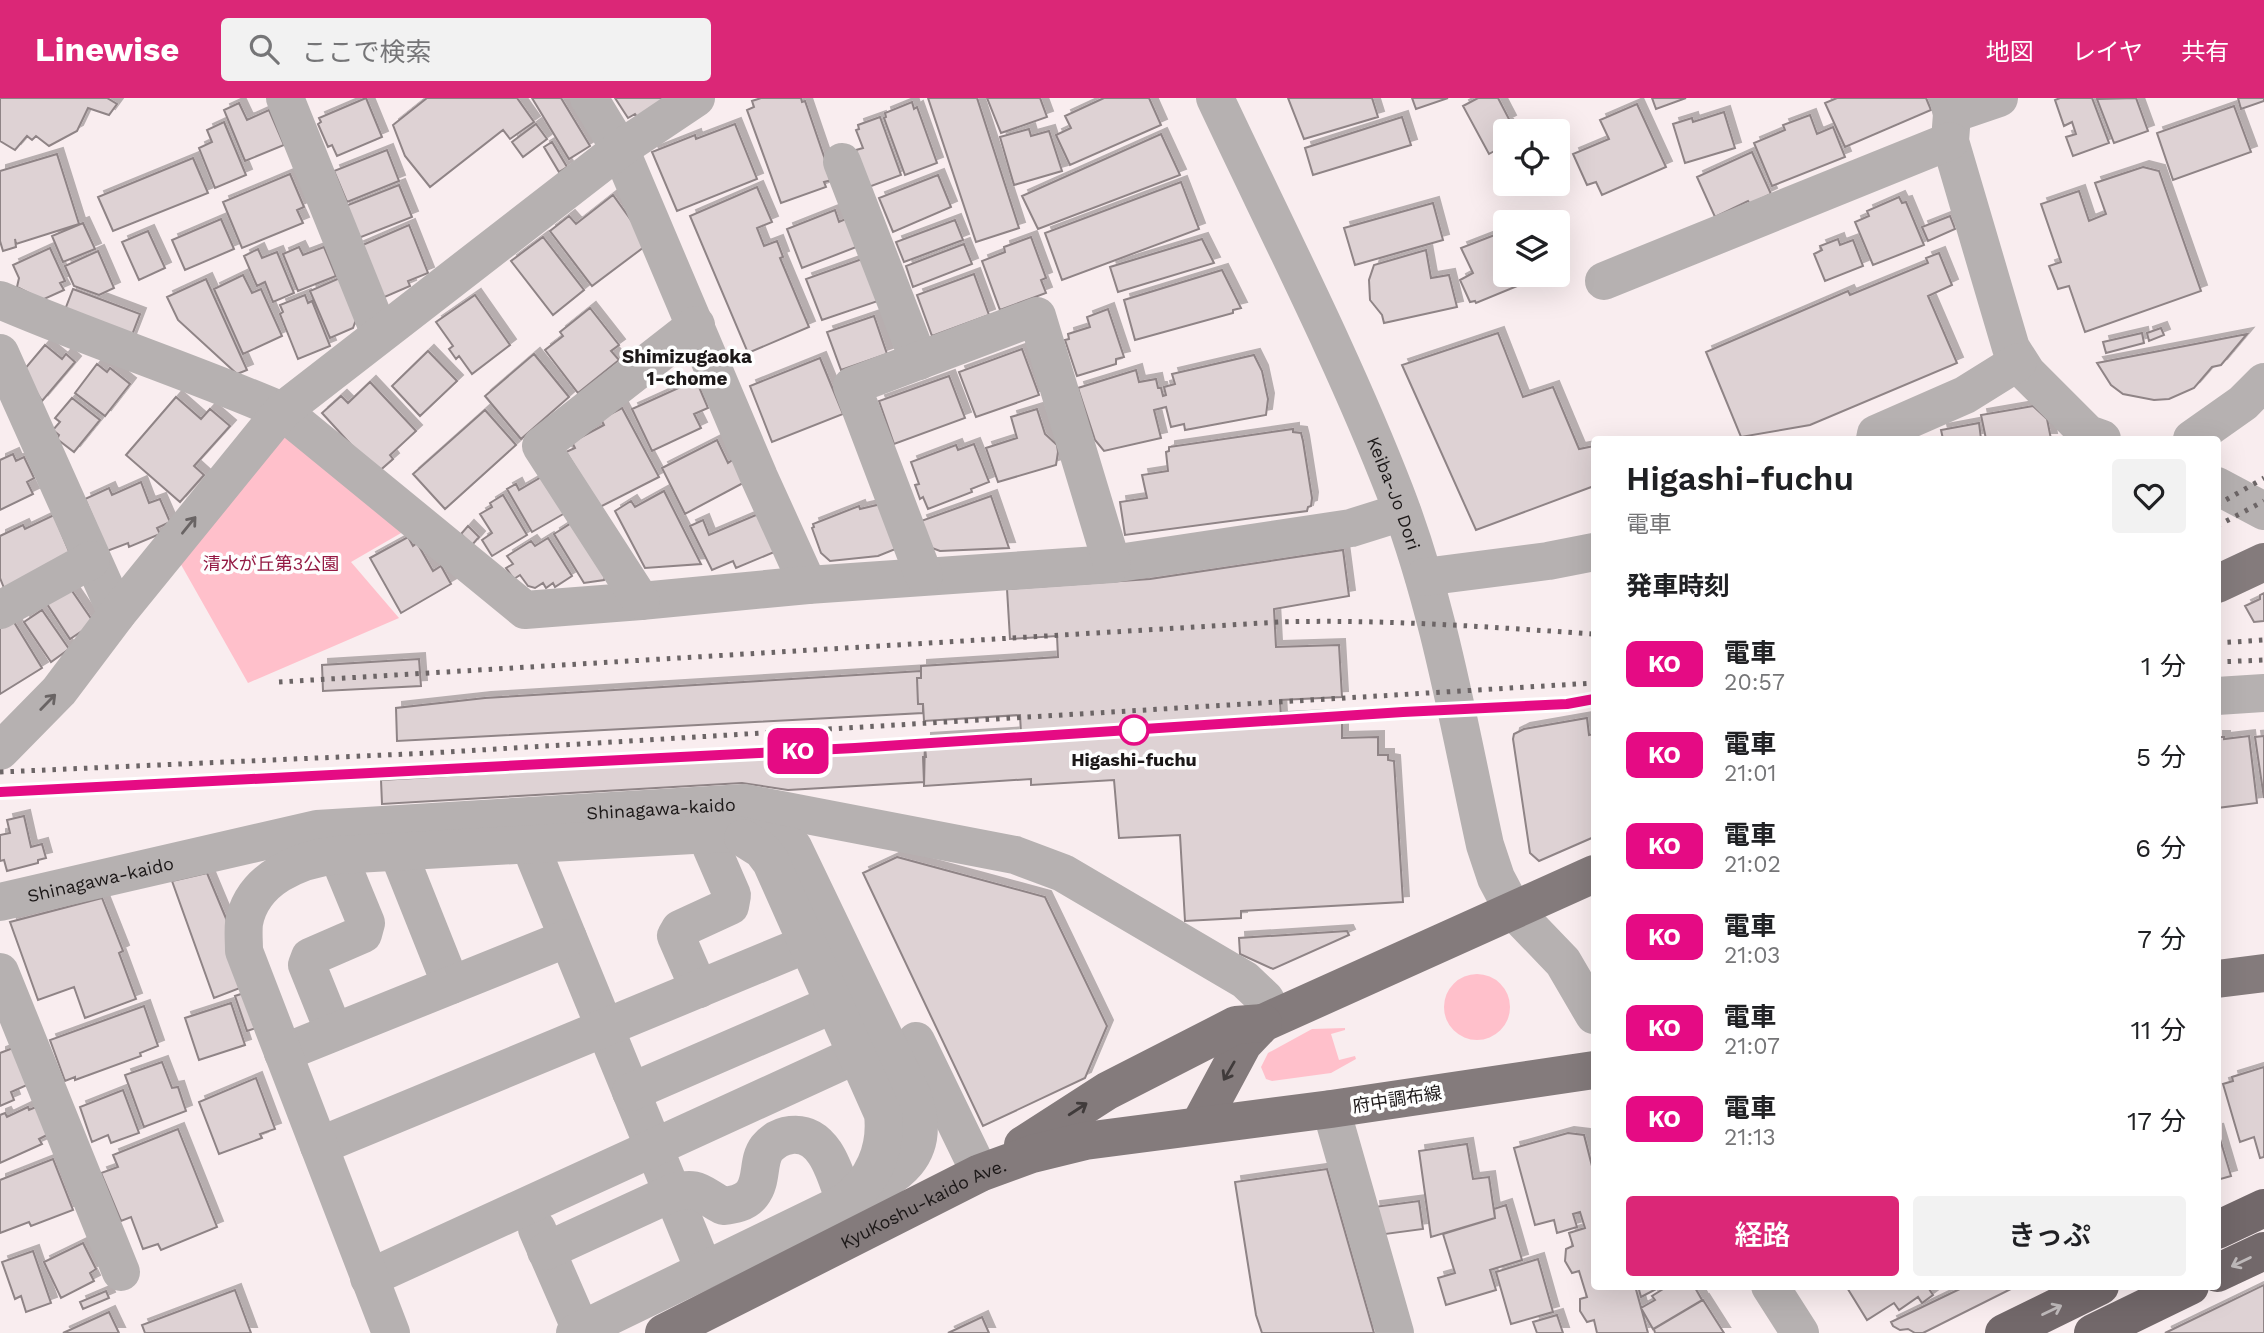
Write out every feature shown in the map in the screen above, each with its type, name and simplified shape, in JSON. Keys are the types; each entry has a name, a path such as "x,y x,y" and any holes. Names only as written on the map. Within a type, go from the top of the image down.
{"highway":[{"path":"2221,1228 2264,1208"},
{"path":"2221,1271 2264,1251"},
{"path":"2004,1333 2092,1290"},
{"path":"2107,1330 2182,1290"}],"main road":[{"path":"2221,582 2264,562"},
{"path":"980,1173 1107,1091 1236,1025 1269,1020 1591,875"},
{"path":"2221,978 2264,973"},
{"path":"1200,1125 1243,1044 1269,1020"},
{"name":"府中調布線","path":"1200,1125 1331,1109 1591,1070"},
{"name":"KyuKoshu-kaido Ave.","path":"664,1333 980,1173 1032,1154 1085,1141 1200,1125"}],"street":[{"path":"285,98 380,334"},
{"path":"589,98 620,149 759,477 808,585"},
{"path":"0,751 59,691 117,614 282,411 620,149 696,98"},
{"name":"Keiba-Jo Dori","path":"1215,98 1354,395 1402,512 1438,624 1485,845 1496,878 1513,910 1563,962 1591,1010"},
{"path":"1604,281 1950,118 1999,98"},
{"path":"1950,118 1995,299 2011,348 2018,362 2088,434 2094,436"},
{"path":"842,162 919,361"},
{"path":"0,299 65,328 282,411 526,610 808,585 1112,564 1351,528 1402,512"},
{"path":"923,576 852,386 1037,316 1112,564"},
{"path":"641,601 541,446 696,325"},
{"path":"0,353 117,614"},
{"path":"1875,436 1965,395 2018,362"},
{"path":"2196,436 2243,403 2264,382"},
{"path":"2221,488 2264,511"},
{"path":"1424,577 1548,561 1591,553"},
{"path":"0,610 91,560"},
{"path":"2221,696 2264,693"},
{"name":"Shinagawa-kaido","path":"0,902 317,829 744,803 1014,856 1063,873 1245,980 1265,999 1269,1020"},
{"path":"526,1206 578,1332 885,1182 904,1167 916,1147 918,1110 821,873 807,815"},
{"path":"717,834 754,844 771,862 883,1114 885,1131 881,1151 872,1172 859,1192 845,1202"},
{"path":"699,989 676,936 680,929 730,906 732,895 717,834"},
{"path":"391,1333 244,951 244,923 257,893 279,873 300,862 338,855 717,834 793,847 821,873 980,1173"},
{"path":"530,845 704,1270"},
{"path":"398,852 451,985"},
{"path":"334,1032 307,965 310,957 363,934 366,923 338,855"},
{"path":"283,1053 568,938"},
{"path":"319,1146 807,944"},
{"path":"0,972 121,1272"},
{"path":"627,1082 706,1078 773,1049 830,994"},
{"path":"627,1082 830,994"},
{"path":"369,1278 856,1055"},
{"path":"1331,1109 1395,1333"},
{"path":"918,1110 955,1122"},
{"path":"546,1251 688,1188 700,1190 723,1206 737,1205 751,1196 758,1184 761,1160 767,1148 778,1139 793,1135 820,1144 845,1202"},
{"path":"1773,1290 1800,1333"}],"green space":[{"name":"清水が丘第3公園","path":"290,435 408,529 351,562 399,618 248,683 175,554 276,436"},
{"path":"1477,974 1490,977 1500,984 1507,994 1510,1007 1507,1020 1500,1030 1490,1037 1477,1040 1464,1037 1454,1030 1447,1020 1444,1007 1447,994 1454,984 1464,977"},
{"path":"1345,1028 1331,1034 1339,1060 1355,1056 1356,1059 1331,1073 1272,1081 1266,1079 1261,1067 1268,1053 1312,1029"}],"building":[{"path":"0,98 107,98 117,104 109,115 88,108 77,131 49,146 36,136 32,140 27,136 15,150 0,141"},
{"path":"366,98 382,137 337,156 332,145 328,147 318,124 321,122 319,118"},
{"path":"427,98 517,98 534,122 510,139 503,130 430,187 405,156 393,125"},
{"path":"532,98 561,98 590,146 569,159"},
{"path":"615,98 668,98 638,118 635,114 628,118"},
{"path":"761,98 801,98 802,102 805,101 832,180 824,182 826,187 781,203 747,110 754,107 752,101"},
{"path":"928,98 977,98 1019,228 976,242"},
{"path":"987,98 1040,98 1047,117 1001,133"},
{"path":"1104,98 1149,98 1161,125 1070,165 1056,135 1071,128 1065,116"},
{"path":"1288,98 1372,98 1378,117 1304,139"},
{"path":"1412,98 1448,98 1416,109"},
{"path":"1478,98 1498,98 1509,119 1493,119 1493,152 1489,154 1463,106"},
{"path":"1652,98 1686,98 1656,109"},
{"path":"1837,98 1926,98 1931,110 1845,147 1825,103"},
{"path":"2092,98 2109,143 2073,156 2066,137 2076,134 2072,122 2064,126 2055,100"},
{"path":"2136,98 2148,131 2114,143 2097,99"},
{"path":"2238,98 2264,98 2264,101 2241,109"},
{"path":"912,102 914,109 917,107 937,163 905,175 884,118 885,113"},
{"path":"239,103 247,120 269,110 284,145 245,161 224,110"},
{"path":"1637,104 1666,167 1602,195 1596,182 1587,185 1573,154 1609,139 1600,120"},
{"path":"2234,106 2251,152 2173,180 2157,133"},
{"path":"1724,112 1735,148 1685,163 1673,124 1692,118 1693,122"},
{"path":"1810,115 1817,134 1833,127 1845,157 1772,186 1754,143 1785,130 1783,125"},
{"path":"880,117 901,175 866,188 856,150 863,148 856,130 859,129 858,125"},
{"path":"1402,117 1411,145 1313,175 1305,148"},
{"path":"224,122 246,175 215,188 199,148 212,142 207,130"},
{"path":"536,124 547,139 523,157 512,142"},
{"path":"735,124 757,179 677,211 652,152 695,135 696,139"},
{"path":"1029,129 1031,136 1049,131 1062,171 1014,185 1000,137"},
{"path":"1161,134 1180,175 1038,229 1022,196"},
{"path":"552,142 567,167 559,172 544,147"},
{"path":"387,150 399,181 347,202 334,171"},
{"path":"1752,152 1771,194 1750,204 1748,201 1715,217 1697,177"},
{"path":"57,154 79,224 16,244 15,239 16,247 3,251 0,241 0,171"},
{"path":"193,158 208,193 113,231 98,197"},
{"path":"2143,167 2159,171 2201,291 2085,332 2069,286 2058,289 2049,266 2061,262 2041,204 2079,191 2089,221 2106,214 2095,183"},
{"path":"290,174 304,207 297,210 303,223 242,248 223,202"},
{"path":"938,175 951,207 893,232 879,198"},
{"path":"1181,182 1199,229 1062,280 1045,233"},
{"path":"399,185 412,217 356,239 343,207"},
{"path":"757,187 772,222 757,228 764,246 777,241 783,257 780,258 809,327 748,353 690,216"},
{"path":"613,195 648,244 592,286 550,231 569,216 576,224"},
{"path":"1899,197 1902,203 1906,202 1924,245 1873,265 1855,222 1869,216 1867,211"},
{"path":"1433,203 1443,240 1355,265 1344,228"},
{"path":"835,210 839,222 848,218 859,246 802,268 787,229"},
{"path":"1950,216 1955,229 1928,241 1922,227"},
{"path":"221,219 234,249 185,270 172,240"},
{"path":"955,220 963,240 904,262 896,242"},
{"path":"83,223 95,249 63,262 52,236"},
{"path":"409,225 428,273 408,281 410,286 380,299 358,247"},
{"path":"148,231 165,268 139,280 122,242"},
{"path":"1493,236 1493,287 1515,287 1476,303 1470,302 1460,280 1473,273 1461,248"},
{"path":"543,237 584,290 553,315 511,261"},
{"path":"1031,237 1046,278 1041,280 1046,293 1000,310 982,261 1005,252 1004,247"},
{"path":"1202,239 1214,263 1118,292 1110,267"},
{"path":"1838,239 1840,245 1853,240 1863,266 1825,281 1814,254 1822,250 1820,246"},
{"path":"964,244 972,264 913,287 906,266"},
{"path":"299,247 303,255 324,247 336,276 298,291 283,254"},
{"path":"50,248 65,281 60,283 64,290 42,300 17,287 19,278 13,265"},
{"path":"258,249 262,258 277,252 294,293 273,302 265,282 257,286 244,256"},
{"path":"1426,250 1431,278 1449,275 1457,307 1384,323 1382,315 1370,300 1369,280 1374,265"},
{"path":"98,251 114,288 99,295 74,286 65,266"},
{"path":"1939,253 1952,285 1928,296 1957,363 1810,425 1741,436 1706,352 1848,291 1850,295 1928,263 1926,258"},
{"path":"862,259 878,301 822,320 806,279"},
{"path":"1222,270 1241,308 1233,310 1233,313 1135,340 1124,300"},
{"path":"974,274 989,315 932,336 917,295"},
{"path":"243,275 252,293 261,289 282,336 243,354 214,289"},
{"path":"342,277 358,314 353,328 330,338 310,291"},
{"path":"206,279 247,370 237,374 178,320 167,297"},
{"path":"73,289 140,314 130,340 63,315"},
{"path":"305,295 308,303 312,301 330,346 298,359 280,314 283,312 280,305"},
{"path":"475,295 510,345 472,374 459,356 456,359 449,349 453,346 436,322"},
{"path":"590,308 619,345 611,351 619,360 578,393 545,350 563,336 560,332"},
{"path":"1108,309 1124,357 1116,359 1116,364 1077,376 1065,340 1069,339 1068,334 1090,327 1087,317"},
{"path":"874,316 887,354 841,370 827,332"},
{"path":"2161,328 2164,335 2149,341 2147,333"},
{"path":"1498,333 1523,397 1553,387 1579,449 1591,447 1591,487 1476,530 1402,365"},
{"path":"2142,333 2144,343 2106,353 2103,342"},
{"path":"2247,334 2221,365 2212,367 2194,388 2169,399 2154,400 2123,394 2111,385 2097,363"},
{"path":"45,345 62,359 66,354 75,362 42,401 23,371"},
{"path":"1022,349 1039,395 976,417 959,372"},
{"path":"428,351 457,381 420,416 392,386"},
{"path":"534,354 569,397 521,439 485,396"},
{"path":"1254,355 1262,371 1268,399 1266,415 1185,430 1184,424 1171,427 1166,407 1154,410 1161,438 1104,451 1095,440 1078,388 1136,370 1139,382 1156,379 1163,396 1166,395 1164,387 1175,384 1172,374"},
{"path":"820,358 843,414 772,442 750,386"},
{"path":"97,364 107,372 110,368 130,384 105,416 75,393"},
{"path":"949,376 965,418 894,444 879,401"},
{"path":"696,380 708,408 694,414 701,428 652,451 632,409"},
{"path":"370,382 416,431 390,455 393,459 377,473 322,413 341,396 348,403"},
{"path":"176,397 201,419 210,409 230,426 194,466 204,475 180,502 126,455"},
{"path":"72,398 100,420 74,452 57,439 59,435 53,430 60,422 55,418"},
{"path":"2033,406 2047,419 2050,436 1985,436 1981,415"},
{"path":"622,408 659,477 600,507 566,452 575,448 572,442 604,425 601,419"},
{"path":"1037,409 1045,434 1057,445 1056,465 998,482 986,448 1017,438 1011,417"},
{"path":"485,410 516,445 445,509 413,474"},
{"path":"1979,423 1981,436 1942,436 1941,430"},
{"path":"1293,429 1293,432 1301,433 1303,441 1312,498 1307,511 1125,535 1120,502 1147,498 1142,475 1168,471 1166,452 1169,447"},
{"path":"717,440 728,463 734,459 745,482 685,514 662,468"},
{"path":"974,444 989,482 971,489 972,492 928,509 923,497 920,499 915,485 919,484 911,462 956,445 958,450"},
{"path":"13,454 16,461 24,457 34,478 27,482 33,494 0,510 0,460"},
{"path":"543,476 565,513 532,532 507,489 516,484 519,490"},
{"path":"141,482 149,503 160,499 170,522 157,528 160,534 129,547 128,543 107,551 85,499 109,488 112,495"},
{"path":"664,491 701,564 645,568 615,511 631,501 635,507"},
{"path":"503,495 527,535 492,556 482,540 492,533 480,514 492,507 490,503"},
{"path":"991,496 1009,548 940,551 932,548 921,521"},
{"path":"881,504 898,548 878,556 830,561 821,553 813,524 859,506 860,509"},
{"path":"763,512 779,550 736,568 733,561 712,570 690,526 703,520 709,535"},
{"path":"54,515 71,556 4,588 0,578 0,536 23,525 25,529"},
{"path":"573,522 606,574 604,580 584,583 554,534"},
{"path":"468,526 479,537 472,545 461,534"},
{"path":"408,537 413,546 417,543 433,571 441,566 451,584 401,613 370,558"},
{"path":"548,538 572,576 555,587 553,583 546,588 543,583 535,588 528,586 520,575 514,579 506,568 513,564 507,556 531,541 535,546"},
{"path":"1343,550 1349,596 1274,609 1276,647 1339,645 1342,697 1280,700 1281,718 1342,715 1342,738 1378,737 1378,755 1388,755 1388,760 1394,761 1403,902 1241,911 1241,918 1185,921 1180,835 1119,838 1114,780 1031,785 1031,779 924,786 925,739 1021,733 1020,715 924,721 923,704 918,704 917,678 921,678 921,666 1058,657 1057,636 1010,639 1007,589 1150,579"},
{"path":"70,588 94,623 70,639 47,604"},
{"path":"2264,593 2264,621 2254,622 2245,606 2260,599 2260,595"},
{"path":"42,610 69,649 51,662 24,622"},
{"path":"12,619 42,668 0,694 0,627"},
{"path":"419,659 421,686 323,691 322,665"},
{"path":"921,671 921,678 917,678 918,704 923,704 923,713 397,741 396,708 485,698"},
{"path":"1587,718 1591,735 1591,838 1539,861 1530,853 1513,739 1514,734 1524,729"},
{"path":"2249,736 2257,803 2221,808 2221,737 2224,739"},
{"path":"2264,736 2264,798 2255,737"},
{"path":"925,747 924,782 788,790 742,783 382,804 381,780"},
{"path":"24,816 31,847 42,844 46,858 38,860 38,863 7,871 4,860 0,861 0,835 10,833 7,820"},
{"path":"897,857 1045,897 1107,1026 1085,1078 983,1126 863,873"},
{"path":"207,873 253,983 214,998 172,881"},
{"path":"102,898 123,951 119,953 136,999 85,1018 74,987 38,1000 10,922"},
{"path":"1347,931 1349,935 1273,969 1240,954 1239,938"},
{"path":"253,990 265,1025 247,1031 235,996"},
{"path":"231,1003 245,1045 199,1060 185,1018"},
{"path":"144,1006 158,1046 140,1053 141,1056 75,1080 75,1077 65,1081 50,1040"},
{"path":"13,1048 27,1085 11,1092 14,1100 0,1106 0,1053"},
{"path":"162,1062 172,1088 178,1087 186,1111 144,1127 125,1075"},
{"path":"2264,1067 2264,1157 2260,1158 2254,1137 2240,1142 2223,1084 2233,1081 2232,1077"},
{"path":"256,1078 275,1129 260,1134 262,1138 219,1154 199,1102"},
{"path":"123,1090 139,1133 111,1143 108,1135 92,1142 80,1107"},
{"path":"28,1107 29,1110 36,1107 49,1134 39,1139 42,1144 0,1163 0,1115 5,1113 7,1117"},
{"path":"178,1129 217,1227 161,1250 158,1244 143,1249 131,1217 121,1221 101,1173 118,1167 113,1155"},
{"path":"1568,1133 1584,1135 1591,1162 1591,1290 1636,1290 1648,1333 1597,1333 1594,1320 1587,1322 1580,1311 1580,1299 1587,1297 1579,1271 1572,1273 1565,1261 1566,1249 1573,1246 1569,1233 1585,1228 1580,1212 1573,1214 1577,1227 1557,1233 1554,1220 1535,1225 1514,1148"},
{"path":"2221,1142 2231,1176 2221,1179"},
{"path":"1467,1144 1473,1179 1489,1177 1495,1218 1431,1237 1419,1151"},
{"path":"53,1159 73,1210 31,1226 29,1222 0,1233 0,1180"},
{"path":"1327,1169 1374,1333 1262,1333 1256,1315 1235,1182"},
{"path":"1419,1201 1423,1229 1378,1235 1374,1207"},
{"path":"1506,1205 1522,1260 1490,1270 1496,1290 1446,1305 1438,1278 1455,1273 1443,1234 1495,1218 1494,1209"},
{"path":"83,1243 96,1269 90,1273 94,1281 61,1298 44,1262"},
{"path":"33,1251 51,1303 26,1312 21,1296 15,1299 2,1262"},
{"path":"1538,1259 1553,1312 1511,1324 1496,1272"},
{"path":"2264,1285 2264,1333 2165,1333"},
{"path":"235,1290 251,1333 145,1333 142,1325"},
{"path":"1639,1290 1654,1290 1641,1297"},
{"path":"1662,1290 1696,1290 1702,1300 1653,1329 1641,1308 1655,1300 1652,1296"},
{"path":"1848,1290 1930,1290 1933,1295 1922,1303 1918,1297 1899,1310 1894,1303 1867,1320"},
{"path":"1958,1290 2009,1290 1923,1333 1900,1330 1891,1322"},
{"path":"106,1291 109,1298 83,1309 80,1302"},
{"path":"1703,1300 1724,1333 1655,1333 1654,1329"},
{"path":"109,1312 119,1333 63,1333"},
{"path":"1557,1315 1563,1333 1537,1333 1533,1322"},
{"path":"982,1317 989,1333 948,1333"}],"railway":[{"path":"2221,503 2264,478"},
{"path":"2221,524 2264,501"},
{"path":"279,682 1279,622 1397,623 1591,634"},
{"path":"2221,643 2264,640"},
{"path":"2221,662 2264,660"},
{"path":"0,772 430,753 1591,683"},
{"path":"0,791 855,748 1591,702"}],"train":[{"name":"KO","path":"0,792 855,748 1499,706 1567,704 1591,700"}],"place":[{"name":"Higashi-fuchu","path":"1134,730"}],"district":[{"name":"Shimizugaoka 1-chome","path":"687,367"}]}
